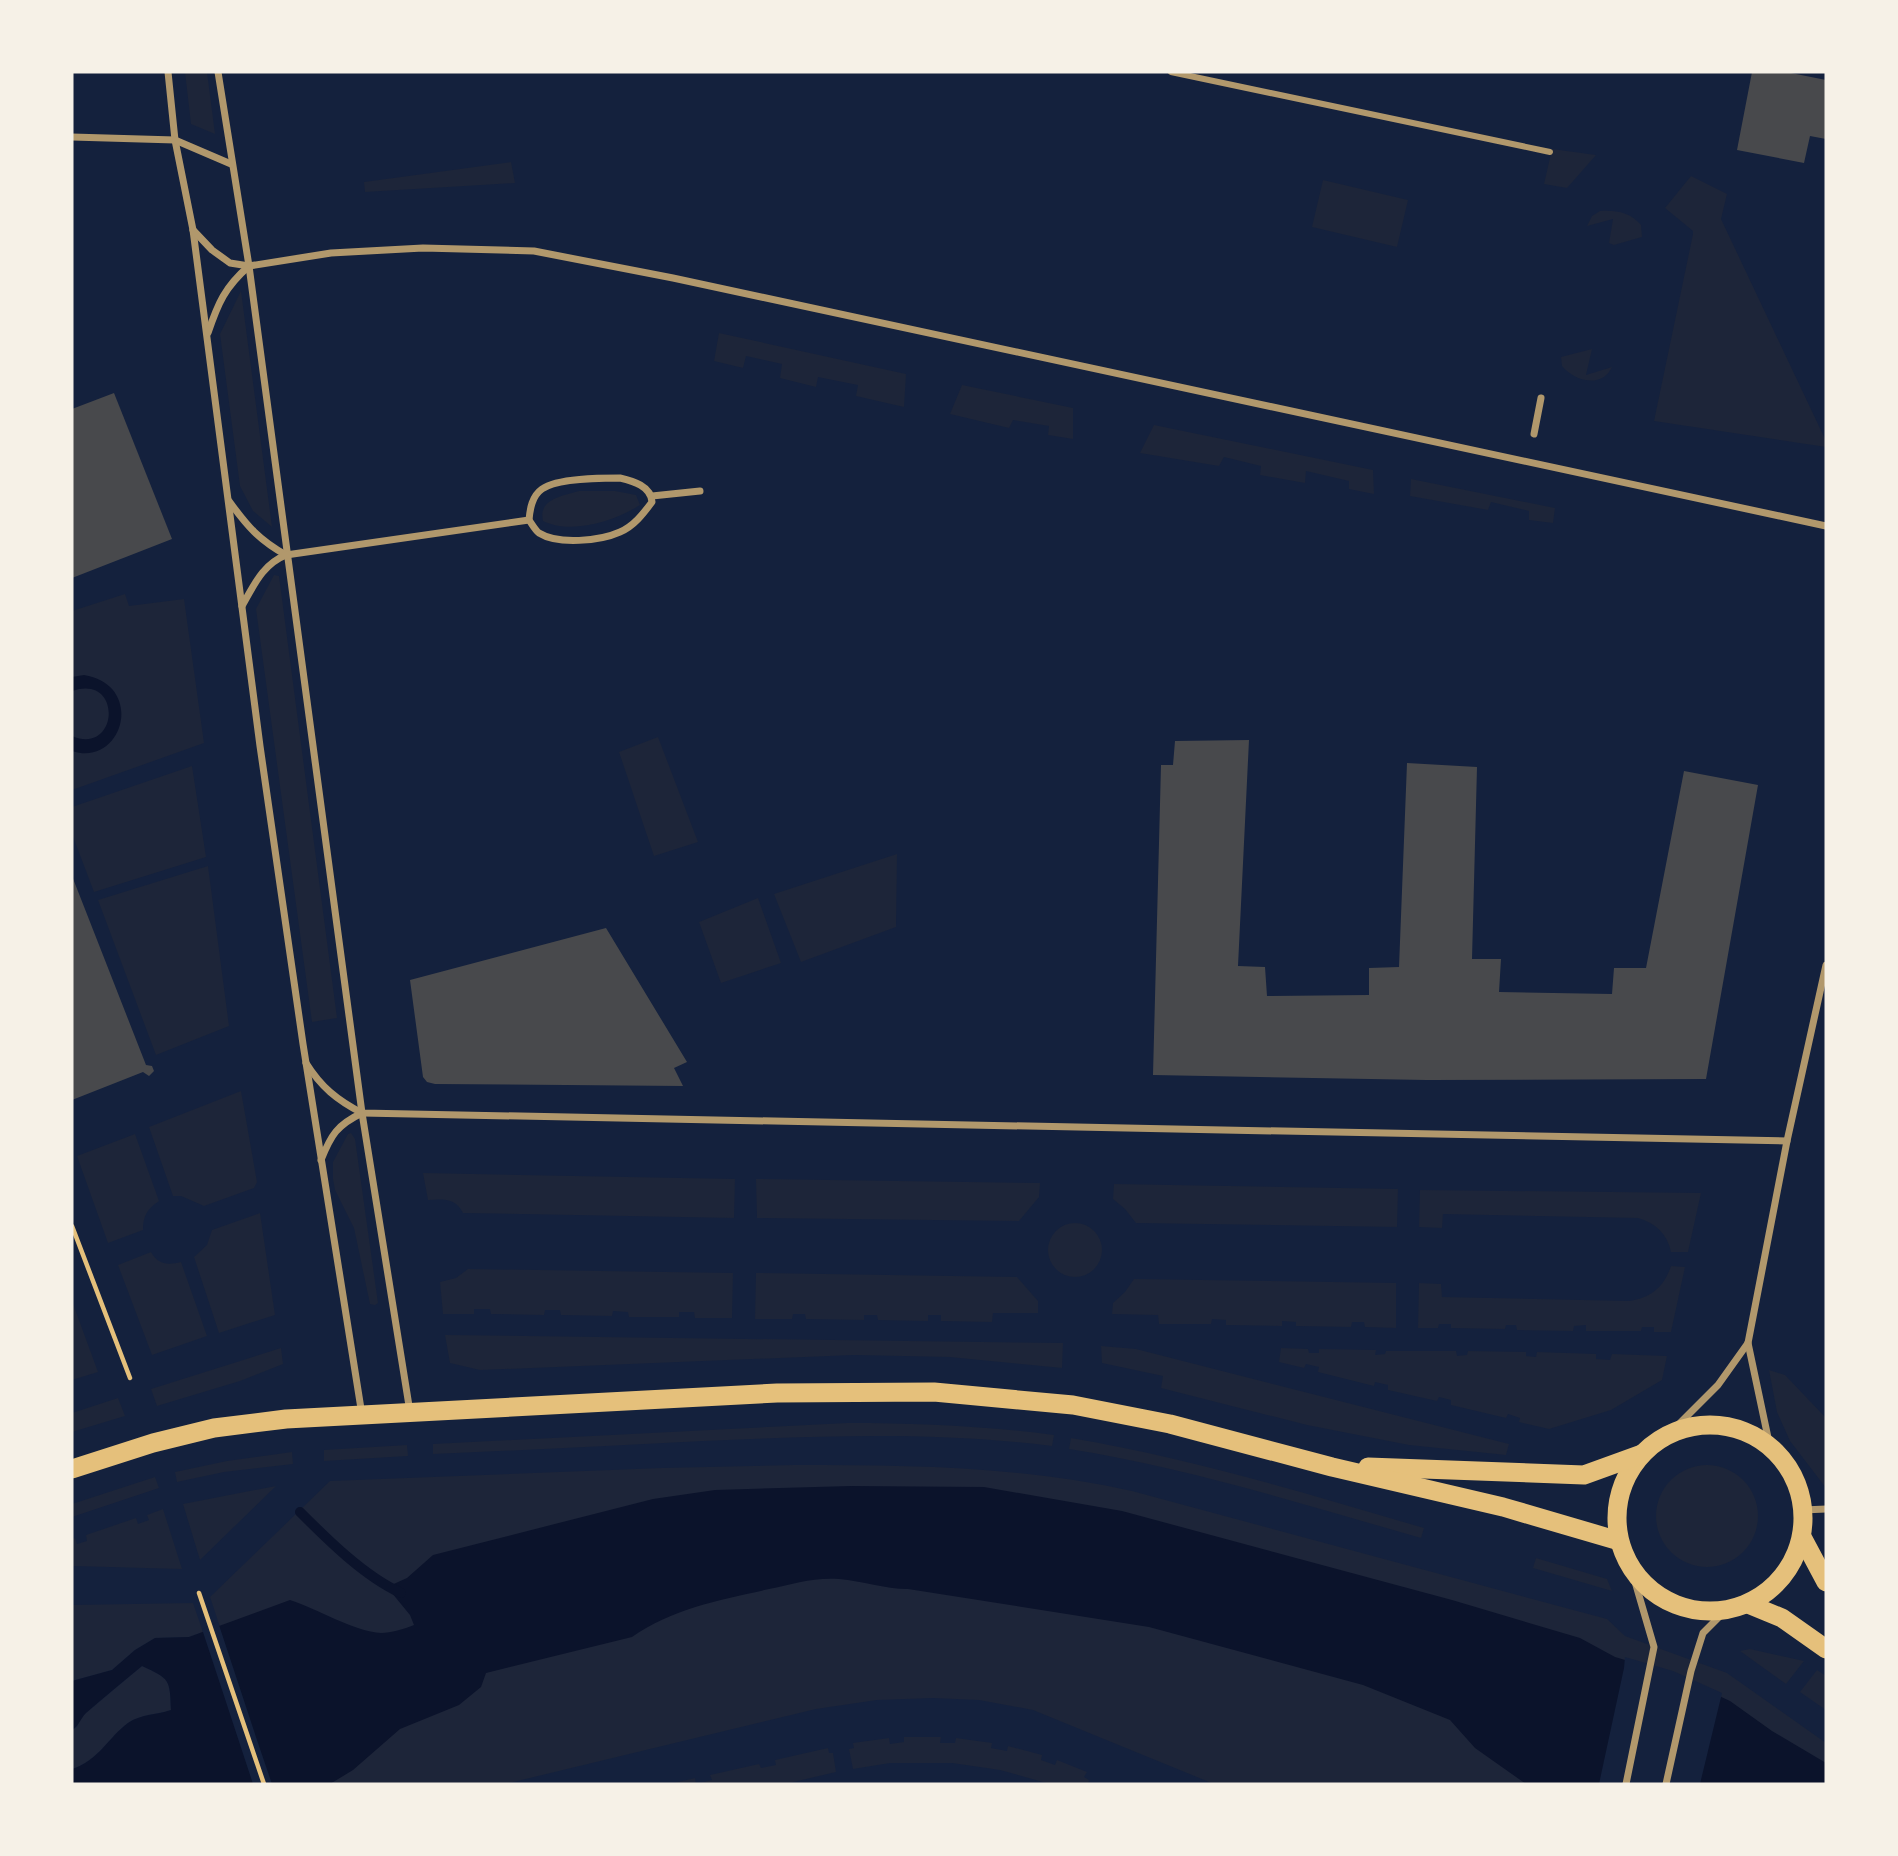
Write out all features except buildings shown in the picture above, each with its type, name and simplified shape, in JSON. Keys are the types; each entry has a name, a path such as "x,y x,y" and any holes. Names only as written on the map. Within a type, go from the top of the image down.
{"highway":[{"path":"72,1469 153,1443 234,1424 286,1419 777,1393 934,1392 1073,1405 1170,1424 1332,1467 1524,1513 1619,1541"},
{"path":"1332,1467 1584,1475 1642,1454 1669,1434 1703,1425 1739,1430 1770,1447 1793,1475 1803,1510 1802,1537 1791,1565 1773,1588 1748,1604 1726,1610 1699,1611 1672,1604 1649,1588 1631,1568 1619,1541 1616,1518 1620,1494 1628,1473 1642,1454"},
{"path":"1802,1537 1826,1582"},
{"path":"1748,1604 1782,1618 1826,1649"}],"street":[{"path":"168,72 175,140 192,230 320,1162 362,1415"},
{"path":"218,72 249,266 362,1113 410,1413"},
{"path":"1171,72 1550,152"},
{"path":"72,136 175,140 231,164"},
{"path":"192,230 230,263 249,266 344,252 423,248 534,251 673,278 1826,526"},
{"path":"207,336 220,301 232,281 249,266"},
{"path":"1534,434 1541,398"},
{"path":"652,496 652,502 641,517 619,532 585,540 546,536 537,532 529,520 533,501 542,489 582,479 620,478 635,481 652,496 701,491"},
{"path":"228,499 246,525 265,543 286,555"},
{"path":"242,607 263,570 273,560 286,555 529,520"},
{"path":"1770,1447 1748,1343 1787,1142 1826,965"},
{"path":"306,1063 320,1084 340,1102 362,1113 1787,1142"},
{"path":"320,1162 334,1132 362,1113"},
{"path":"1669,1434 1718,1385 1748,1343"},
{"path":"1803,1510 1826,1509"},
{"path":"1626,1784 1654,1647 1631,1568"},
{"path":"1666,1784 1703,1633 1726,1610"}],"path":[{"path":"72,1226 130,1378"},
{"path":"199,1593 264,1784"}],"shaded area":[{"path":"185,72 207,72 215,134 191,124"},
{"path":"1552,149 1596,155 1567,188 1544,184"},
{"path":"511,162 515,183 365,192 364,182"},
{"path":"1691,176 1727,194 1721,219 1826,441 1826,447 1654,421 1693,234 1693,231 1665,208"},
{"path":"1323,180 1408,200 1397,247 1312,227"},
{"path":"1600,211 1617,212 1632,217 1641,225 1642,237 1614,245 1609,243 1613,219 1587,226 1592,216"},
{"path":"241,291 272,527 253,511 240,486 220,334"},
{"path":"719,333 906,374 904,407 856,396 858,385 818,377 816,387 780,378 782,364 746,356 743,368 714,361"},
{"path":"1592,349 1586,375 1612,367 1602,378 1580,379 1562,366 1561,357"},
{"path":"962,385 1073,408 1073,439 1048,435 1049,426 1013,420 1009,428 950,414"},
{"path":"1154,425 1373,470 1374,494 1349,489 1349,481 1306,471 1305,483 1260,475 1261,466 1224,457 1219,466 1140,453"},
{"path":"1411,479 1555,508 1553,523 1529,520 1529,511 1491,502 1488,510 1410,496"},
{"path":"579,491 615,491 636,495 640,505 593,524 566,527 543,521 542,514 548,503"},
{"path":"274,575 279,576 337,1018 312,1022 256,609"},
{"path":"125,594 129,606 184,599 204,743 72,790 72,611"},
{"path":"84,675 103,682 115,693 121,708 115,737 104,748 90,753 72,751 72,736 88,739 99,735 106,726 109,714 107,703 100,693 89,689 72,691 72,677"},
{"path":"658,737 698,842 654,856 619,752"},
{"path":"192,766 206,857 94,892 72,834 72,807"},
{"path":"897,854 896,927 801,962 774,894"},
{"path":"208,866 229,1026 156,1055 98,900"},
{"path":"758,898 781,963 721,983 699,922"},
{"path":"241,1091 257,1182 254,1188 204,1206 181,1196 173,1196 149,1127"},
{"path":"351,1133 355,1139 378,1303 375,1305 370,1304 354,1228 335,1190 333,1179 333,1162"},
{"path":"135,1134 159,1201 146,1213 143,1230 108,1243 77,1156"},
{"path":"423,1173 735,1179 734,1218 463,1213 453,1202 428,1200"},
{"path":"756,1179 1040,1183 1039,1197 1019,1221 757,1218"},
{"path":"1114,1184 1398,1189 1397,1227 1136,1223 1113,1199"},
{"path":"1420,1190 1701,1193 1688,1252 1671,1252 1660,1230 1638,1218 1443,1214 1442,1228 1419,1227"},
{"path":"260,1213 275,1315 219,1333 194,1257 207,1245 212,1230"},
{"path":"1080,1223 1090,1227 1098,1235 1102,1250 1098,1265 1090,1273 1070,1277 1060,1273 1052,1265 1048,1245 1052,1235 1060,1227"},
{"path":"151,1252 164,1263 181,1262 207,1336 152,1355 118,1265"},
{"path":"1671,1266 1685,1267 1671,1332 1654,1332 1654,1327 1642,1327 1641,1331 1586,1331 1586,1325 1574,1326 1573,1331 1517,1330 1516,1325 1506,1325 1505,1329 1451,1328 1451,1324 1439,1324 1438,1328 1418,1328 1419,1283 1441,1284 1442,1297 1629,1301 1656,1290 1665,1280"},
{"path":"468,1269 733,1273 732,1318 695,1318 694,1312 679,1312 679,1317 629,1317 628,1312 613,1311 612,1316 561,1315 560,1310 545,1310 544,1315 491,1314 490,1309 474,1309 474,1314 443,1314 440,1282 456,1278"},
{"path":"756,1273 1017,1277 1038,1301 1038,1313 993,1313 992,1322 941,1321 941,1315 928,1315 928,1321 878,1320 877,1315 864,1315 864,1320 806,1319 805,1314 793,1314 792,1319 755,1319"},
{"path":"1134,1279 1396,1283 1396,1328 1365,1327 1364,1322 1352,1322 1351,1327 1296,1326 1296,1322 1282,1321 1282,1326 1226,1325 1226,1320 1212,1319 1211,1324 1159,1324 1158,1315 1112,1314 1113,1303"},
{"path":"72,1301 98,1372 72,1380"},
{"path":"445,1335 1063,1343 1062,1368 950,1357 854,1355 480,1370 450,1363"},
{"path":"1101,1346 1136,1349 1509,1444 1506,1455 1409,1445 1307,1425 1161,1388 1163,1376 1102,1363"},
{"path":"281,1348 283,1364 240,1381 157,1406 151,1389"},
{"path":"1281,1348 1308,1349 1309,1353 1319,1353 1319,1349 1376,1350 1375,1355 1385,1354 1386,1351 1456,1351 1457,1356 1467,1355 1468,1351 1526,1352 1526,1356 1536,1357 1537,1352 1596,1354 1596,1359 1610,1360 1612,1354 1667,1356 1662,1380 1611,1410 1549,1429 1519,1422 1520,1418 1508,1414 1506,1418 1451,1405 1451,1400 1439,1397 1437,1401 1388,1390 1388,1385 1375,1382 1374,1386 1318,1372 1319,1367 1306,1364 1304,1368 1279,1362"},
{"path":"1769,1370 1785,1375 1826,1418 1826,1488 1790,1441 1777,1412"},
{"path":"118,1398 125,1416 72,1432 72,1413"},
{"path":"848,1423 951,1426 1054,1435 1052,1446 964,1438 835,1436 433,1454 433,1444"},
{"path":"1071,1438 1205,1466 1424,1528 1421,1538 1203,1477 1069,1449"},
{"path":"407,1445 408,1456 324,1461 324,1450"},
{"path":"292,1452 293,1464 224,1472 177,1482 175,1472"},
{"path":"795,1465 965,1469 1049,1476 1090,1483 1132,1491 1607,1619 1625,1636 1727,1673 1826,1743 1826,1784 1214,1784 1033,1710 979,1700 933,1698 877,1700 816,1709 505,1784 272,1784 210,1597 330,1481"},
{"path":"1707,1465 1727,1469 1743,1480 1754,1496 1758,1516 1754,1536 1743,1552 1727,1563 1707,1567 1687,1563 1671,1552 1660,1536 1656,1516 1660,1496 1671,1480 1687,1469"},
{"path":"155,1477 159,1488 72,1517 72,1504"},
{"path":"276,1486 200,1560 183,1504"},
{"path":"851,1486 984,1487 1122,1511 1452,1600 1580,1638 1615,1657 1672,1674 1730,1701 1772,1731 1826,1763 1826,1784 1526,1784 1475,1748 1450,1720 1363,1685 1149,1627 848,1580 821,1579 715,1601 664,1619 632,1637 486,1673 481,1687 459,1705 400,1729 353,1770 330,1784 72,1784 72,1769 89,1761 128,1723 143,1716 171,1710 167,1681 142,1666 86,1713 72,1730 72,1681 112,1670 135,1650 155,1638 189,1637 290,1600 359,1629 393,1632 414,1625 410,1615 387,1587 407,1578 433,1555 653,1499 715,1490"},
{"path":"163,1509 182,1569 72,1566 72,1539 75,1538 77,1544 87,1541 86,1535 136,1518 138,1524 149,1520 147,1515"},
{"path":"1536,1558 1607,1579 1612,1591 1533,1568"},
{"path":"193,1603 203,1632 189,1637 155,1638 135,1650 112,1670 72,1681 72,1605"},
{"path":"1750,1649 1804,1661 1786,1684 1740,1651"},
{"path":"142,1666 167,1681 171,1710 133,1720 89,1761 72,1769 72,1730 77,1727 81,1717"},
{"path":"1817,1670 1826,1676 1826,1710 1800,1692"},
{"path":"904,1737 941,1737 940,1743 955,1743 956,1738 992,1743 991,1748 1007,1751 1008,1746 1042,1755 1041,1760 1055,1765 1057,1760 1087,1772 1084,1777 1089,1780 1088,1784 1050,1784 1000,1770 952,1763 890,1763 853,1769 849,1749 854,1748 853,1743 889,1738 890,1744 904,1742"},
{"path":"828,1748 829,1753 833,1753 836,1772 785,1784 696,1784 712,1780 710,1775 759,1764 761,1768 776,1765 775,1760"},
{"path":"695,1778 696,1784 670,1784"}],"pier":[{"path":"218,1622 272,1784 253,1784 202,1629"},
{"path":"1625,1657 1673,1671 1722,1693 1700,1784 1599,1784"}],"waterway":[{"path":"300,1512 360,1567 401,1593"}]}
